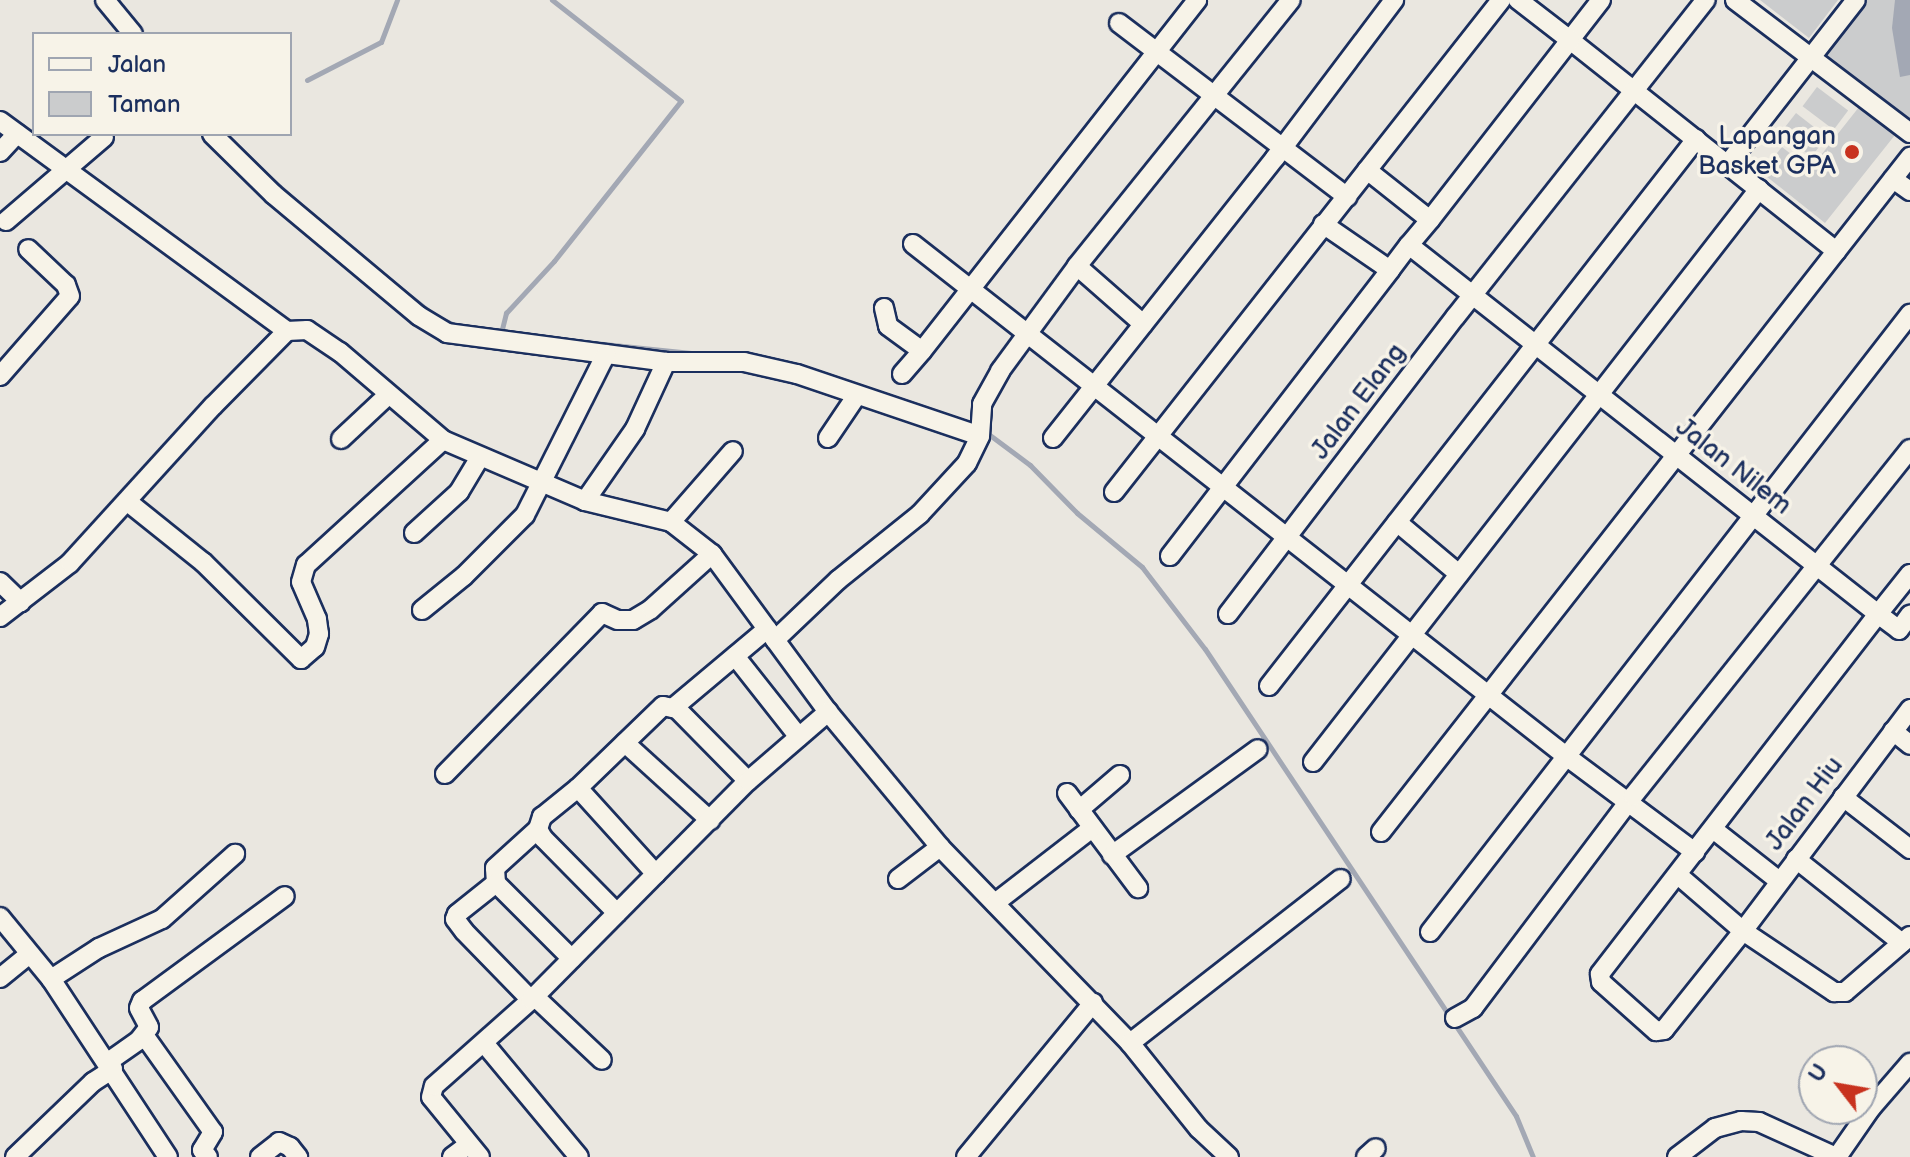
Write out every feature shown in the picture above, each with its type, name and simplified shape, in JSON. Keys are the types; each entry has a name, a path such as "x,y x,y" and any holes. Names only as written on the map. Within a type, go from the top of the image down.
{"street":[{"path":"105,0 131,32"},
{"path":"902,374 1197,0"},
{"path":"673,708 735,656 771,634 920,514 967,463 980,428 982,404 1028,333 1077,266 1291,0"},
{"path":"1053,438 1096,388 1394,0"},
{"path":"1114,492 1501,0"},
{"path":"1518,0 1836,251"},
{"path":"1170,556 1601,0"},
{"path":"1636,92 1706,0"},
{"path":"1735,0 1910,133"},
{"path":"1727,165 1856,0"},
{"path":"1119,23 1347,197"},
{"name":"Jalan Elang","path":"1228,614 1471,297 1636,92"},
{"path":"0,121 287,331 307,330 322,339 443,440 585,501 671,522 712,554 828,712 940,847 1130,1043 1199,1129 1225,1156"},
{"path":"0,152 17,134"},
{"path":"214,136 273,194 419,316 447,333 666,362 744,362 797,374 857,395 980,428"},
{"path":"6,221 104,137"},
{"path":"1269,686 1696,139"},
{"path":"1381,832 1910,157"},
{"path":"1367,170 1430,220"},
{"path":"1893,179 1910,191"},
{"path":"1313,762 1759,189"},
{"path":"1323,224 1390,270"},
{"path":"913,244 1566,756 1695,852"},
{"name":"Jalan Nilem","path":"1409,245 1471,297 1878,614 1906,628"},
{"path":"0,376 70,296 66,285 28,249"},
{"path":"1077,266 1143,324"},
{"path":"884,308 884,320 888,326 922,351"},
{"path":"1430,932 1910,314"},
{"path":"0,617 70,563 213,406 287,331"},
{"path":"422,610 464,576 516,525 541,484 606,354"},
{"path":"585,501 635,429 666,362"},
{"path":"341,439 388,395"},
{"path":"828,438 857,395"},
{"path":"128,502 203,562 301,659 315,647 319,634 317,619 301,582 306,565 443,440"},
{"path":"1455,1018 1473,1008 1629,801 1910,449"},
{"path":"671,522 733,451"},
{"path":"414,533 459,492 480,457"},
{"path":"1397,522 1459,574"},
{"path":"445,774 602,613 618,620 633,620 651,609 712,554"},
{"path":"1796,859 1906,940 1839,993 1743,931 1678,875 1910,574"},
{"path":"0,582 21,602"},
{"path":"735,656 799,737"},
{"path":"572,959 496,883 495,868 538,829 542,817 578,788 663,706 673,708 748,781"},
{"name":"Jalan Hiu","path":"1678,875 1600,974 1601,982 1656,1031 1664,1030 1743,931 1910,709"},
{"path":"452,1157 474,1150 431,1097 431,1092 572,959 748,781 828,712"},
{"path":"1893,731 1910,745"},
{"path":"625,743 710,820"},
{"path":"1112,855 1258,749"},
{"path":"1079,810 1120,775"},
{"path":"578,788 656,874"},
{"path":"1067,793 1138,888"},
{"path":"1843,797 1910,849"},
{"path":"995,903 1092,828"},
{"path":"538,829 543,838 617,913"},
{"path":"1713,829 1779,881"},
{"path":"898,879 940,847"},
{"path":"51,979 99,948 162,919 235,854"},
{"path":"1130,1043 1341,879"},
{"path":"496,883 469,902 455,919 532,998 602,1060"},
{"path":"15,1157 144,1035 149,1027 139,1008 142,1001 285,896"},
{"path":"0,917 51,979 168,1157"},
{"path":"0,978 30,954"},
{"path":"966,1157 1093,1003"},
{"path":"144,1035 212,1130 212,1138 200,1155"},
{"path":"484,1043 579,1157"},
{"path":"1677,1157 1715,1128 1741,1121 1759,1122 1837,1157 1871,1108 1910,1063"},
{"path":"260,1157 279,1142 290,1147 298,1157"}],"green space":[{"path":"1760,0 1838,0 1809,38"},
{"path":"1866,0 1910,0 1910,129 1819,60"},
{"path":"1817,87 1848,110 1834,130 1803,106"},
{"path":"1859,107 1895,135 1825,223 1761,172 1782,147 1810,169"},
{"path":"1796,113 1827,137 1811,157 1781,133"}],"shaded area":[{"path":"1895,0 1910,0 1910,75 1900,77 1892,28"}],"waterway":[{"path":"307,80 381,42 397,0"},
{"path":"501,333 506,313 554,261 681,101 552,0"},
{"path":"261,170 298,203"},
{"path":"398,287 435,316 459,327"},
{"path":"584,342 693,353"},
{"path":"829,376 967,423"},
{"path":"983,430 1030,465 1077,513 1142,567 1205,649 1516,1116 1533,1157"}],"place":[{"name":"Lapangan Basket GPA","path":"1852,152"}]}
